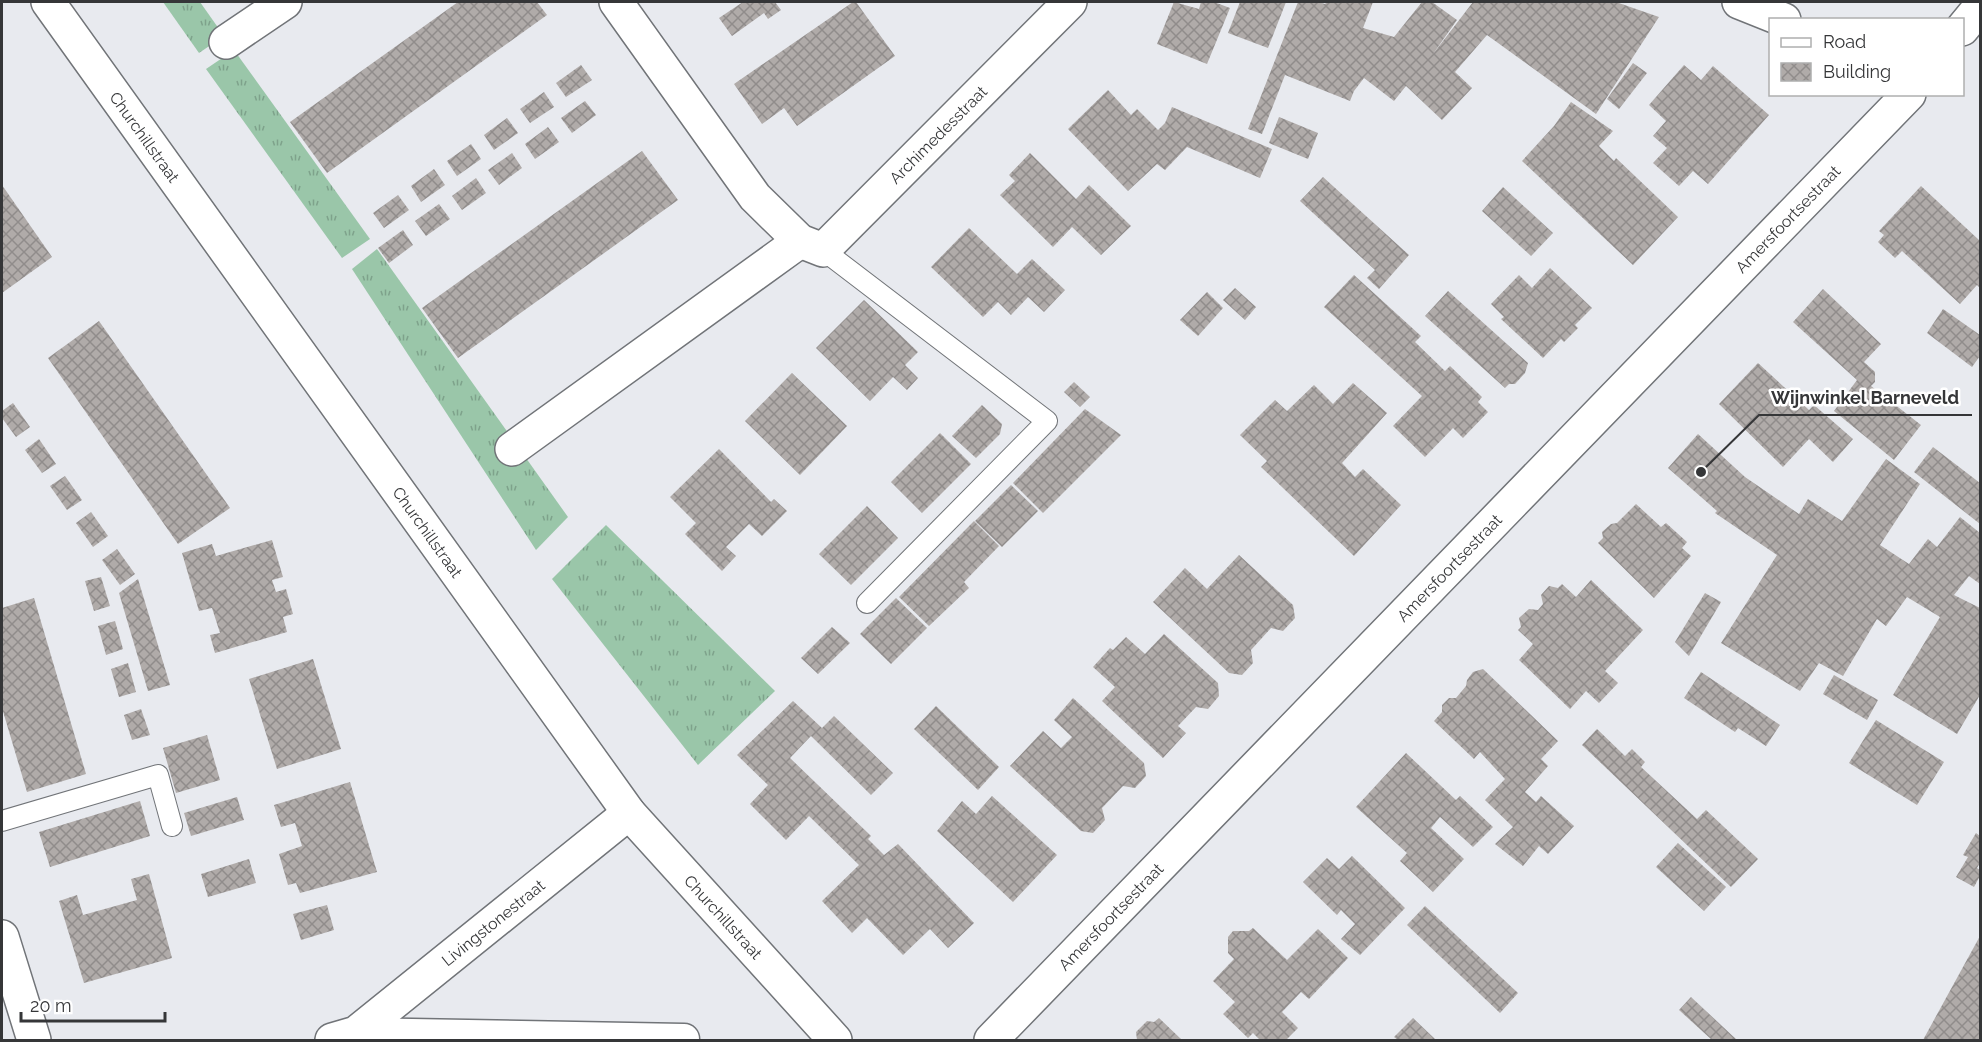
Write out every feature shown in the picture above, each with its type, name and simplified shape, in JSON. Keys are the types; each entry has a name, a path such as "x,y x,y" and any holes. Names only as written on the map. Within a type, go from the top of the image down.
{"street":[{"name":"Churchillstraat","path":"48,2 629,813 835,1041"},
{"path":"226,42 285,2"},
{"path":"616,2 755,197 812,245"},
{"name":"Archimedesstraat","path":"512,449 812,245 1070,2"},
{"path":"1738,2 1779,18"},
{"path":"1964,27 1980,7"},
{"name":"Amersfoortsestraat","path":"991,1041 1900,98"},
{"name":"Livingstonestraat","path":"344,1037 629,813"},
{"path":"2,938 34,1041"},
{"name":"Livingstonestraat","path":"344,1037 684,1039"}],"lane":[{"path":"812,245 1047,421 867,603"},
{"path":"2,821 158,775 172,826"}],"green space":[{"path":"163,2 200,2 224,36 199,53"},
{"path":"234,50 370,239 342,258 206,69"},
{"path":"377,249 568,517 536,550 352,269"},
{"path":"606,525 775,691 698,765 552,579"}],"building":[{"path":"458,2 537,2 547,15 327,173 290,122"},
{"path":"743,2 775,2 781,10 768,19 764,13 732,36 719,18"},
{"path":"856,2 895,56 797,126 784,108 762,124 734,84"},
{"path":"1174,2 1199,9 1201,2 1214,2 1230,8 1207,64 1157,44"},
{"path":"1240,2 1286,2 1268,48 1228,33"},
{"path":"1298,2 1325,4 1327,2 1373,2 1363,28 1394,37 1422,2 1432,2 1457,20 1433,54 1473,2 1616,2 1659,17 1596,114 1487,35 1455,72 1472,88 1442,120 1406,86 1394,101 1364,78 1350,101 1285,75 1262,134 1248,129"},
{"path":"1633,63 1647,73 1619,109 1607,99"},
{"path":"581,65 592,80 566,97 556,83"},
{"path":"1684,65 1701,80 1713,66 1769,115 1708,184 1693,171 1679,186 1653,163 1667,148 1653,136 1666,121 1649,105"},
{"path":"1108,90 1131,115 1137,109 1158,130 1165,123 1172,107 1272,149 1260,178 1187,147 1165,170 1157,164 1128,191 1068,129"},
{"path":"544,92 554,107 530,123 520,109"},
{"path":"585,101 596,115 572,133 561,118"},
{"path":"1571,102 1613,131 1599,146 1614,161 1616,158 1678,217 1633,265 1522,161 1554,126"},
{"path":"1279,117 1318,133 1308,159 1269,143"},
{"path":"507,118 518,133 494,150 484,135"},
{"path":"548,127 559,142 535,159 525,144"},
{"path":"471,144 481,159 457,176 447,161"},
{"path":"642,151 678,200 458,358 422,308"},
{"path":"512,153 522,168 499,185 488,170"},
{"path":"1030,153 1076,199 1089,185 1131,226 1101,255 1072,227 1053,247 1000,195 1015,181 1009,175"},
{"path":"434,169 445,185 421,202 411,186"},
{"path":"1323,177 1409,255 1379,289 1367,278 1375,270 1300,201"},
{"path":"476,178 486,193 462,210 452,196"},
{"path":"2,185 52,257 2,293"},
{"path":"1921,186 1980,241 1980,288 1977,285 1960,304 1902,251 1895,258 1878,242 1884,235 1879,231"},
{"path":"1503,187 1553,233 1531,256 1482,211"},
{"path":"398,195 409,210 384,228 373,213"},
{"path":"439,204 450,219 426,236 415,221"},
{"path":"969,228 1017,274 1032,259 1065,290 1044,312 1028,297 1011,315 998,302 983,317 931,267"},
{"path":"403,230 413,245 389,263 378,248"},
{"path":"1550,268 1592,308 1575,325 1578,328 1564,342 1561,339 1543,358 1501,319 1504,317 1491,304 1519,275 1532,288"},
{"path":"1354,275 1421,336 1415,342 1445,371 1450,366 1482,397 1478,402 1488,412 1463,438 1453,428 1425,457 1393,426 1422,396 1324,307"},
{"path":"1235,288 1256,307 1245,320 1223,300"},
{"path":"1823,289 1881,344 1864,362 1875,372 1875,382 1871,386 1921,425 1894,460 1834,411 1857,380 1793,322"},
{"path":"1448,291 1528,363 1525,373 1515,384 1509,384 1505,388 1425,316"},
{"path":"1207,292 1223,308 1198,336 1180,320"},
{"path":"864,300 918,352 905,365 918,378 907,390 893,377 870,401 816,348"},
{"path":"1943,309 1980,335 1980,356 1972,367 1927,333"},
{"path":"99,321 230,508 178,544 48,358"},
{"path":"1758,363 1809,410 1814,405 1853,439 1833,462 1809,439 1783,467 1719,404"},
{"path":"792,373 847,426 800,475 745,421"},
{"path":"1074,382 1090,397 1080,407 1064,392"},
{"path":"1353,383 1387,413 1342,463 1355,477 1363,469 1401,505 1354,556 1261,467 1267,461 1240,435 1275,400 1287,411 1314,385 1333,404"},
{"path":"13,403 30,427 16,437 2,418 2,411"},
{"path":"982,405 1002,424 1000,434 976,458 952,436"},
{"path":"1085,409 1121,435 1043,513 1013,483"},
{"path":"940,433 971,464 922,513 891,482"},
{"path":"1698,434 1745,477 1799,514 1808,499 1842,521 1886,459 1920,484 1880,545 1909,564 1928,539 1937,547 1960,517 1980,533 1980,584 1969,576 1954,595 1980,608 1980,695 1957,734 1893,695 1940,617 1907,597 1886,626 1877,619 1843,676 1819,663 1800,691 1721,643 1777,555 1715,513 1717,511 1668,468"},
{"path":"39,439 56,464 42,473 25,450"},
{"path":"1933,447 1980,483 1980,524 1914,472"},
{"path":"719,449 771,502 774,499 787,511 762,536 749,524 726,547 736,556 722,571 685,534 696,523 670,497"},
{"path":"65,476 82,500 67,510 50,486"},
{"path":"1011,485 1038,511 1002,547 975,521"},
{"path":"1636,504 1661,527 1666,523 1687,542 1682,548 1691,556 1654,598 1598,543 1603,538 1602,532 1611,524 1617,523"},
{"path":"867,506 898,538 851,585 819,554"},
{"path":"91,512 108,536 93,547 76,523"},
{"path":"974,521 999,546 964,582 969,588 929,626 899,597"},
{"path":"272,540 283,577 272,580 276,592 286,589 293,614 283,617 287,632 215,653 210,635 220,633 212,608 199,611 182,553 212,544 216,556"},
{"path":"117,549 135,574 120,585 102,560"},
{"path":"1239,555 1293,605 1295,618 1283,631 1271,628 1251,650 1253,663 1242,675 1229,673 1153,602 1185,568 1207,589"},
{"path":"101,577 110,606 94,611 85,581"},
{"path":"138,579 170,685 148,691 119,593"},
{"path":"1591,580 1643,630 1605,671 1618,683 1599,703 1586,691 1570,709 1519,660 1533,644 1518,630 1521,627 1519,618 1529,609 1538,610 1543,604 1541,595 1549,586 1558,588 1562,584 1576,597"},
{"path":"1705,593 1721,602 1689,656 1675,642"},
{"path":"34,598 86,774 27,792 2,708 2,608"},
{"path":"896,598 927,628 891,664 860,634"},
{"path":"115,621 123,649 106,655 98,626"},
{"path":"832,627 850,643 818,674 801,658"},
{"path":"1164,634 1218,683 1219,696 1208,709 1196,707 1178,726 1186,733 1163,758 1102,701 1115,687 1093,667 1110,648 1113,650 1126,637 1145,654"},
{"path":"313,659 341,749 277,769 249,679"},
{"path":"128,663 136,692 119,697 111,669"},
{"path":"1483,669 1558,741 1541,759 1548,766 1525,792 1536,802 1541,796 1574,826 1548,854 1539,846 1523,866 1495,844 1513,827 1485,800 1505,779 1480,752 1474,759 1434,721 1442,712 1442,705 1449,698 1456,698 1466,686 1473,672"},
{"path":"1701,672 1780,725 1766,746 1738,728 1735,732 1684,698"},
{"path":"1834,675 1878,700 1867,720 1823,694"},
{"path":"1073,698 1144,763 1146,776 1135,788 1123,786 1102,808 1105,820 1093,833 1081,831 1010,766 1043,731 1061,748 1072,737 1054,720"},
{"path":"793,701 822,728 834,716 893,773 871,795 811,736 790,758 871,836 868,839 884,855 898,844 974,923 948,948 930,929 903,955 867,918 852,933 822,901 859,865 809,816 786,840 750,804 768,785 737,755"},
{"path":"936,706 999,767 978,790 914,729"},
{"path":"141,709 150,735 132,740 124,715"},
{"path":"1876,720 1944,762 1917,805 1849,763"},
{"path":"1597,729 1625,756 1632,749 1645,762 1641,767 1697,819 1706,810 1758,859 1731,887 1582,745"},
{"path":"207,735 220,780 176,793 163,748"},
{"path":"1406,753 1456,800 1460,796 1493,827 1473,847 1440,817 1431,828 1464,859 1433,892 1400,861 1407,853 1356,807"},
{"path":"350,782 377,872 300,893 296,883 288,885 279,854 302,846 295,823 281,827 274,805"},
{"path":"992,796 1057,855 1013,902 937,831 962,801 976,814"},
{"path":"237,797 244,820 191,836 184,813"},
{"path":"140,801 150,836 50,867 39,832"},
{"path":"1976,833 1980,836 1980,863 1977,868 1980,870 1980,876 1974,887 1956,877 1968,857 1963,855"},
{"path":"1678,843 1726,887 1704,911 1656,867"},
{"path":"1352,856 1405,908 1360,955 1341,939 1355,924 1341,910 1337,915 1303,882 1327,858 1339,869"},
{"path":"249,859 256,883 208,897 201,874"},
{"path":"149,874 172,958 84,983 59,901 77,895 83,915 137,900 131,879"},
{"path":"327,905 334,930 301,940 293,914"},
{"path":"1425,906 1518,993 1500,1013 1407,925"},
{"path":"1253,928 1287,960 1318,929 1348,958 1309,999 1301,992 1282,1012 1298,1028 1286,1040 1260,1040 1253,1033 1248,1038 1223,1014 1235,1002 1213,981 1234,959 1228,953 1228,937 1233,931 1249,931"},
{"path":"1980,936 1980,1040 1923,1040"},
{"path":"1691,997 1737,1040 1712,1040 1679,1010"},
{"path":"1159,1018 1182,1040 1137,1040 1136,1032 1147,1021 1154,1022"},
{"path":"1413,1018 1436,1040 1398,1040 1394,1037"}],"place":[{"name":"Wijnwinkel Barneveld","path":"1701,472"}]}
